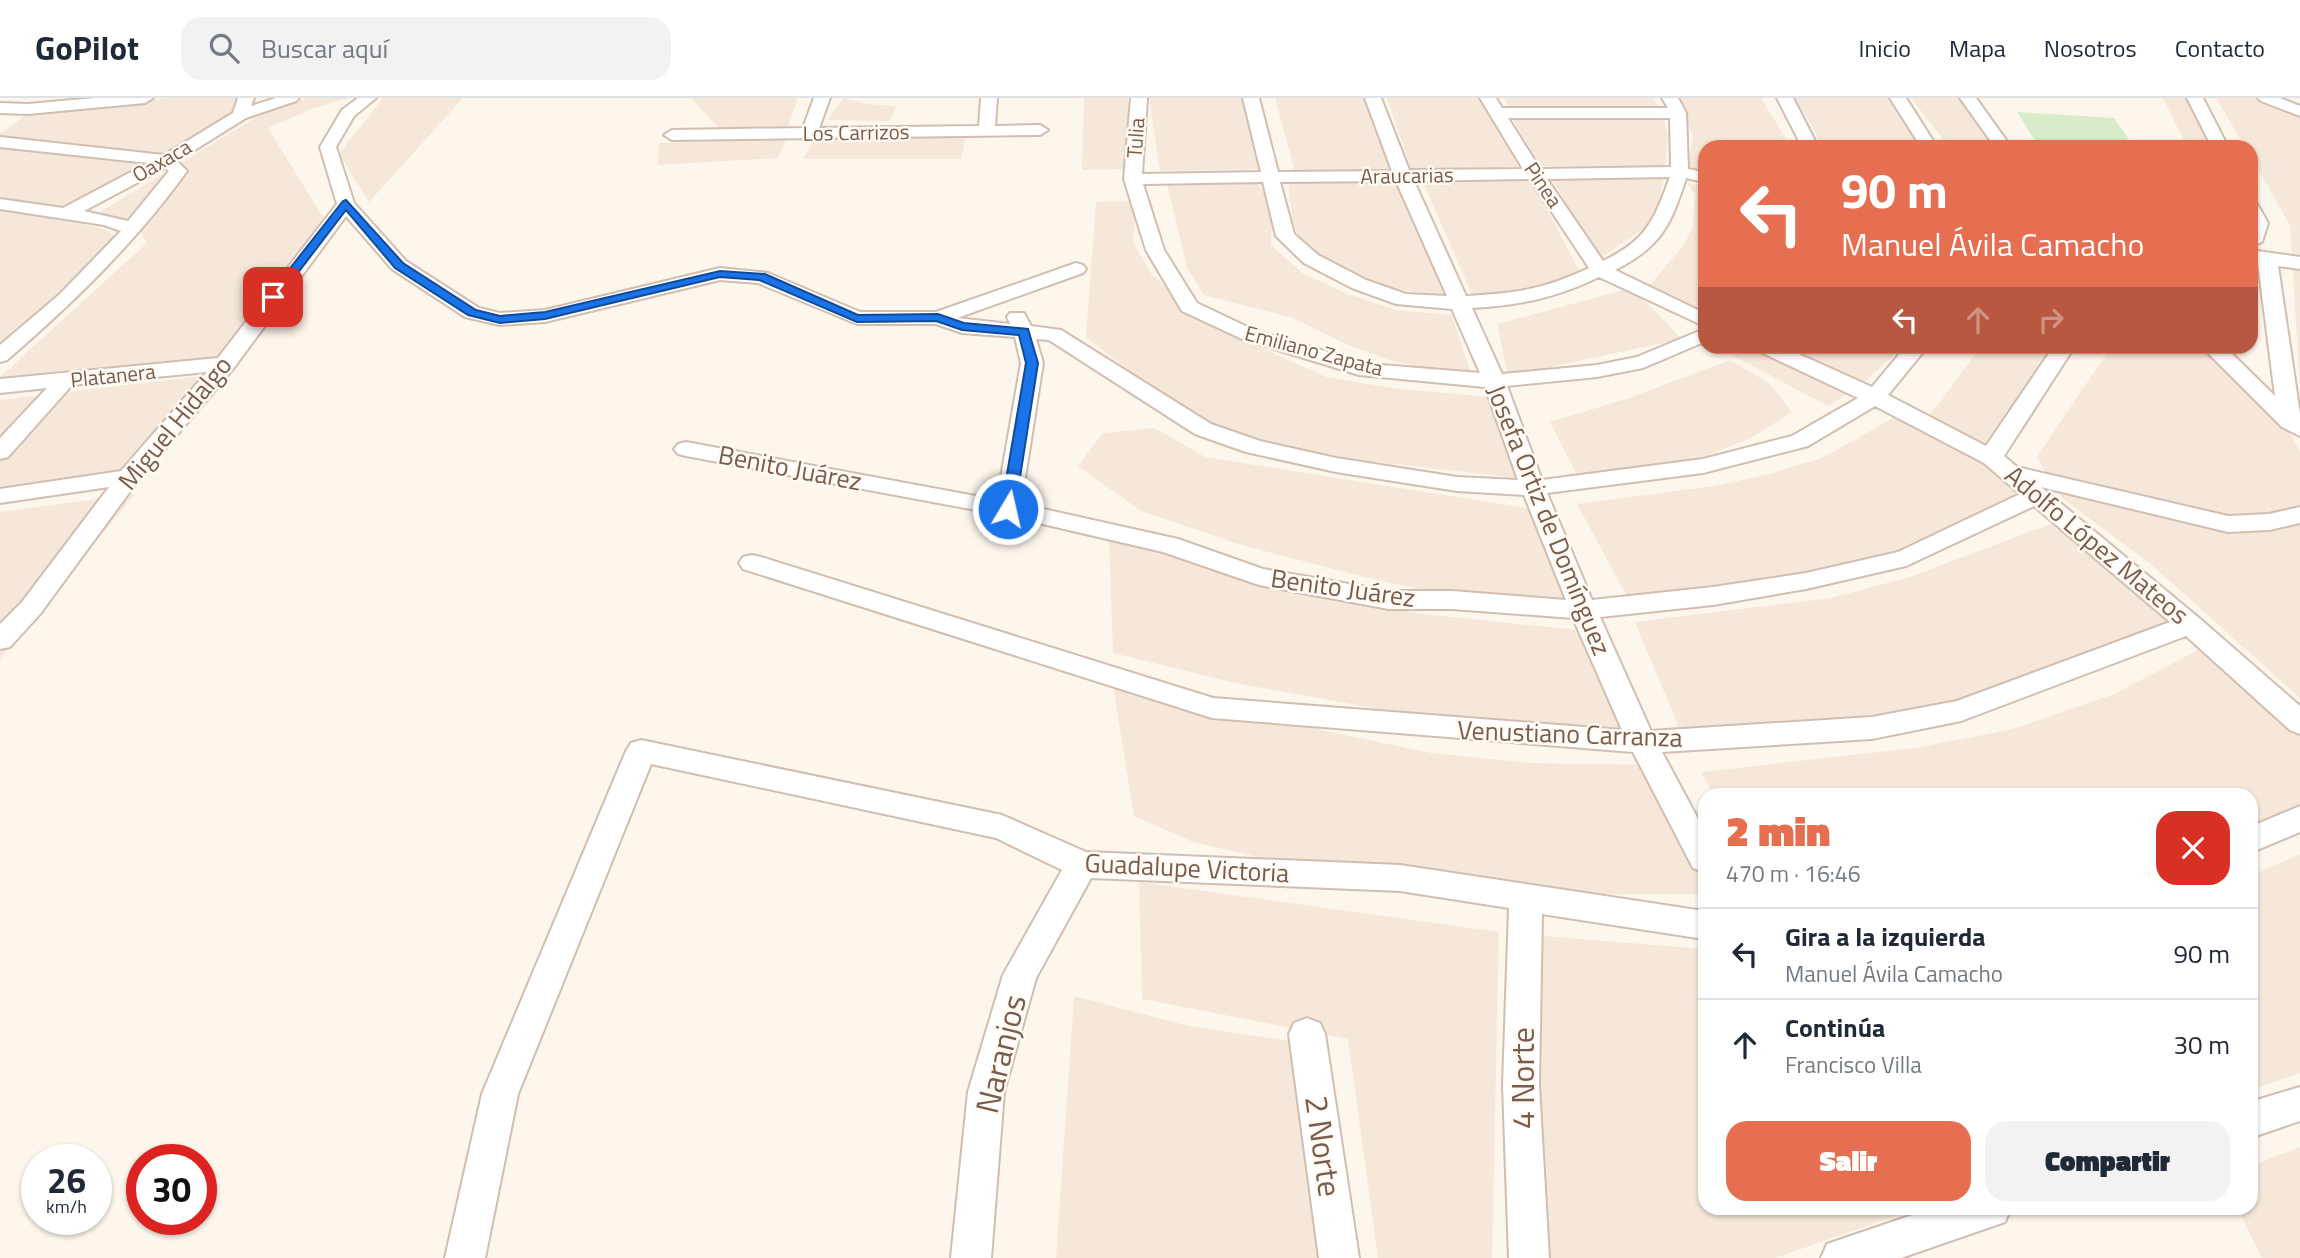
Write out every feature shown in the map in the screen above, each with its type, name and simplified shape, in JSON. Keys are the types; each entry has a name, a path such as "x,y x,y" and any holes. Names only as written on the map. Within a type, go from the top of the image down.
{"street":[{"path":"0,127 44,98"},
{"path":"0,108 27,109 145,98"},
{"name":"Oaxaca","path":"67,213 167,160 243,106 291,98"},
{"path":"368,98 348,113 328,147 346,204 399,265 472,313 500,319 545,316 720,274 761,276 857,318 938,318 1076,269"},
{"path":"810,135 821,98"},
{"path":"987,130 989,98"},
{"name":"Tulia","path":"1133,179 1139,98"},
{"path":"1251,98 1285,236 1311,259 1359,285 1403,300 1457,303 1527,297 1559,289 1600,270 1622,259 1653,236 1667,210 1680,173 1674,105 1492,105"},
{"name":"Josefa Ortiz de Domínguez","path":"1373,98 1457,303 1494,381 1532,488 1583,610 1643,742 1698,847"},
{"path":"1785,98 1806,140"},
{"path":"1898,98 1925,140"},
{"path":"1968,98 1998,140"},
{"path":"2195,98 2216,140"},
{"path":"2266,98 2300,111"},
{"name":"Pinea","path":"1492,105 1600,270"},
{"name":"Los Carrizos","path":"672,135 1040,130"},
{"path":"0,142 167,160 178,171 130,228 120,244 67,298 0,356"},
{"name":"Araucarias","path":"1133,179 1680,173 1698,176"},
{"name":"Emiliano Zapata","path":"1133,179 1155,250 1189,307 1249,335 1367,370 1494,381 1597,371 1643,362 1698,338"},
{"path":"0,204 107,220 130,228"},
{"name":"Miguel Hidalgo","path":"0,639 31,608 129,477 225,364 346,204"},
{"path":"2295,426 2259,257 2300,263"},
{"path":"1600,270 1698,317"},
{"path":"995,298 1016,316 1024,332 1032,363 1008,509"},
{"path":"938,318 962,327 1054,334 1203,429 1254,447 1336,465 1457,484 1532,488 1703,466 1800,441 1875,397 1911,354"},
{"path":"1781,354 1875,397 2002,465 2228,524 2269,522 2300,515"},
{"name":"Adolfo López Mateos","path":"2060,354 1998,445 2002,465 2190,624 2300,723"},
{"path":"2219,354 2295,426"},
{"name":"Platanera","path":"0,386 64,382 225,364"},
{"path":"0,452 64,382"},
{"name":"Benito Juárez","path":"686,449 1008,509 1169,545 1272,579 1389,600 1452,600 1583,610 1739,592 1805,581 1906,558 2037,495"},
{"path":"0,496 129,477"},
{"name":"Venustiano Carranza","path":"752,563 1026,647 1212,708 1550,737 1643,742 1872,728 1961,711 2190,624"},
{"name":"Guadalupe Victoria","path":"465,1258 500,1094 640,751 1002,827 1082,866 1400,878 1698,924"},
{"path":"2258,837 2300,818"},
{"name":"Naranjos","path":"971,1258 986,1092 1020,975 1082,866"},
{"name":"4 Norte","path":"1526,898 1521,1085 1529,1258"},
{"name":"2 Norte","path":"1307,1034 1339,1258"},
{"path":"2258,1117 2300,1104"},
{"path":"1841,1258 1970,1215"}],"shaded area":[{"path":"172,98 236,98 229,118 164,157 0,139 0,134 32,111"},
{"path":"308,98 349,98 314,108 268,128 326,222 227,357 0,384 0,377 147,243 135,223 97,214 258,116"},
{"path":"383,98 463,98 369,202 339,154"},
{"path":"691,98 798,98 787,130 723,133"},
{"path":"843,98 867,104 897,106 889,121 828,120"},
{"path":"1084,98 1128,98 1128,169 1082,170"},
{"path":"1149,98 1249,98 1268,169 1160,171"},
{"path":"1275,98 1370,98 1397,171 1295,172"},
{"path":"1387,98 1483,98 1519,167 1412,172"},
{"path":"1504,98 1652,98 1662,109 1510,109"},
{"path":"1673,98 1761,98 1787,140 1698,140 1698,172 1687,170 1693,136 1681,107"},
{"path":"1793,98 1897,98 1925,140 1818,140 1813,127"},
{"path":"1911,98 1963,98 1996,140 1942,140"},
{"path":"2163,98 2188,98 2208,140 2184,140"},
{"path":"2216,98 2263,98 2300,115 2300,391 2290,225 2258,169 2258,140 2241,140"},
{"path":"1509,113 1664,118 1668,138 1665,167 1539,166"},
{"path":"966,135 961,159 803,159 815,138"},
{"path":"787,138 778,158 658,165 659,143"},
{"path":"0,145 156,164 72,211 0,198"},
{"path":"1664,178 1654,222 1596,261 1553,180"},
{"path":"1288,179 1396,180 1450,297 1376,286 1318,258 1303,242 1292,224"},
{"path":"1531,179 1581,274 1530,293 1474,299 1423,182"},
{"path":"1257,183 1273,204 1271,245 1302,273 1345,293 1396,310 1452,315 1472,377 1392,361 1348,345 1293,318 1204,295 1187,268 1167,184"},
{"path":"1687,183 1698,185 1698,313 1649,286 1684,245 1692,228 1695,195"},
{"path":"1136,201 1133,242 1152,275 1211,325 1326,377 1399,389 1492,397 1528,479 1341,458 1236,436 1175,406 1086,337 1096,202"},
{"path":"0,209 105,229 119,242 0,346"},
{"path":"1632,288 1682,339 1508,376 1497,324"},
{"path":"1895,354 1855,390 1828,406 1732,355"},
{"path":"1975,354 2054,354 1991,454 2025,495 1916,551 1826,575 1628,598 1577,504 1715,486 1769,474 1822,458 1897,416 1919,426"},
{"path":"2106,354 2217,354 2289,431 2300,452 2300,698 2152,565 2063,499 2049,481 2037,457"},
{"path":"1730,360 1769,383 1792,412 1751,438 1706,456 1649,470 1578,477 1550,422 1629,398"},
{"path":"220,374 150,468 0,490 0,400"},
{"path":"1155,428 1205,457 1538,510 1579,607 1474,601 1364,577 1238,544 1141,511 1078,466 1103,433"},
{"path":"135,494 0,659 0,512"},
{"path":"2061,520 2183,623 1987,699 1875,721 1683,737 1635,622 1831,598 1910,577"},
{"path":"1109,537 1323,597 1423,614 1587,631 1634,738 1488,729 1235,683 1113,653"},
{"path":"2204,647 2300,736 2300,804 2272,821 2258,826 2258,788 1710,788 1701,772 1915,748 2009,730 2112,695"},
{"path":"1112,679 1151,700 1317,729 1431,753 1531,763 1652,765 1698,860 1698,894 1554,894 1293,865 1193,842 1134,816"},
{"path":"2300,854 2300,1073 2258,1088 2258,873"},
{"path":"1139,882 1499,932 1492,1258 1378,1258 1348,1039 1142,999"},
{"path":"1543,936 1698,949 1698,1215 1898,1215 1775,1258 1539,1258"},
{"path":"1074,996 1189,1026 1303,1043 1325,1258 1056,1258"},
{"path":"2300,1147 2300,1258 2262,1258 2240,1215 2258,1215 2258,1163"}],"green space":[{"path":"2017,112 2114,118 2129,140 2035,140"}],"route":[{"path":"273,297 346,204 399,265 472,313 500,319 545,316 720,274 761,276 857,318 938,318 962,327 1024,332 1032,363 1008,509"}]}
